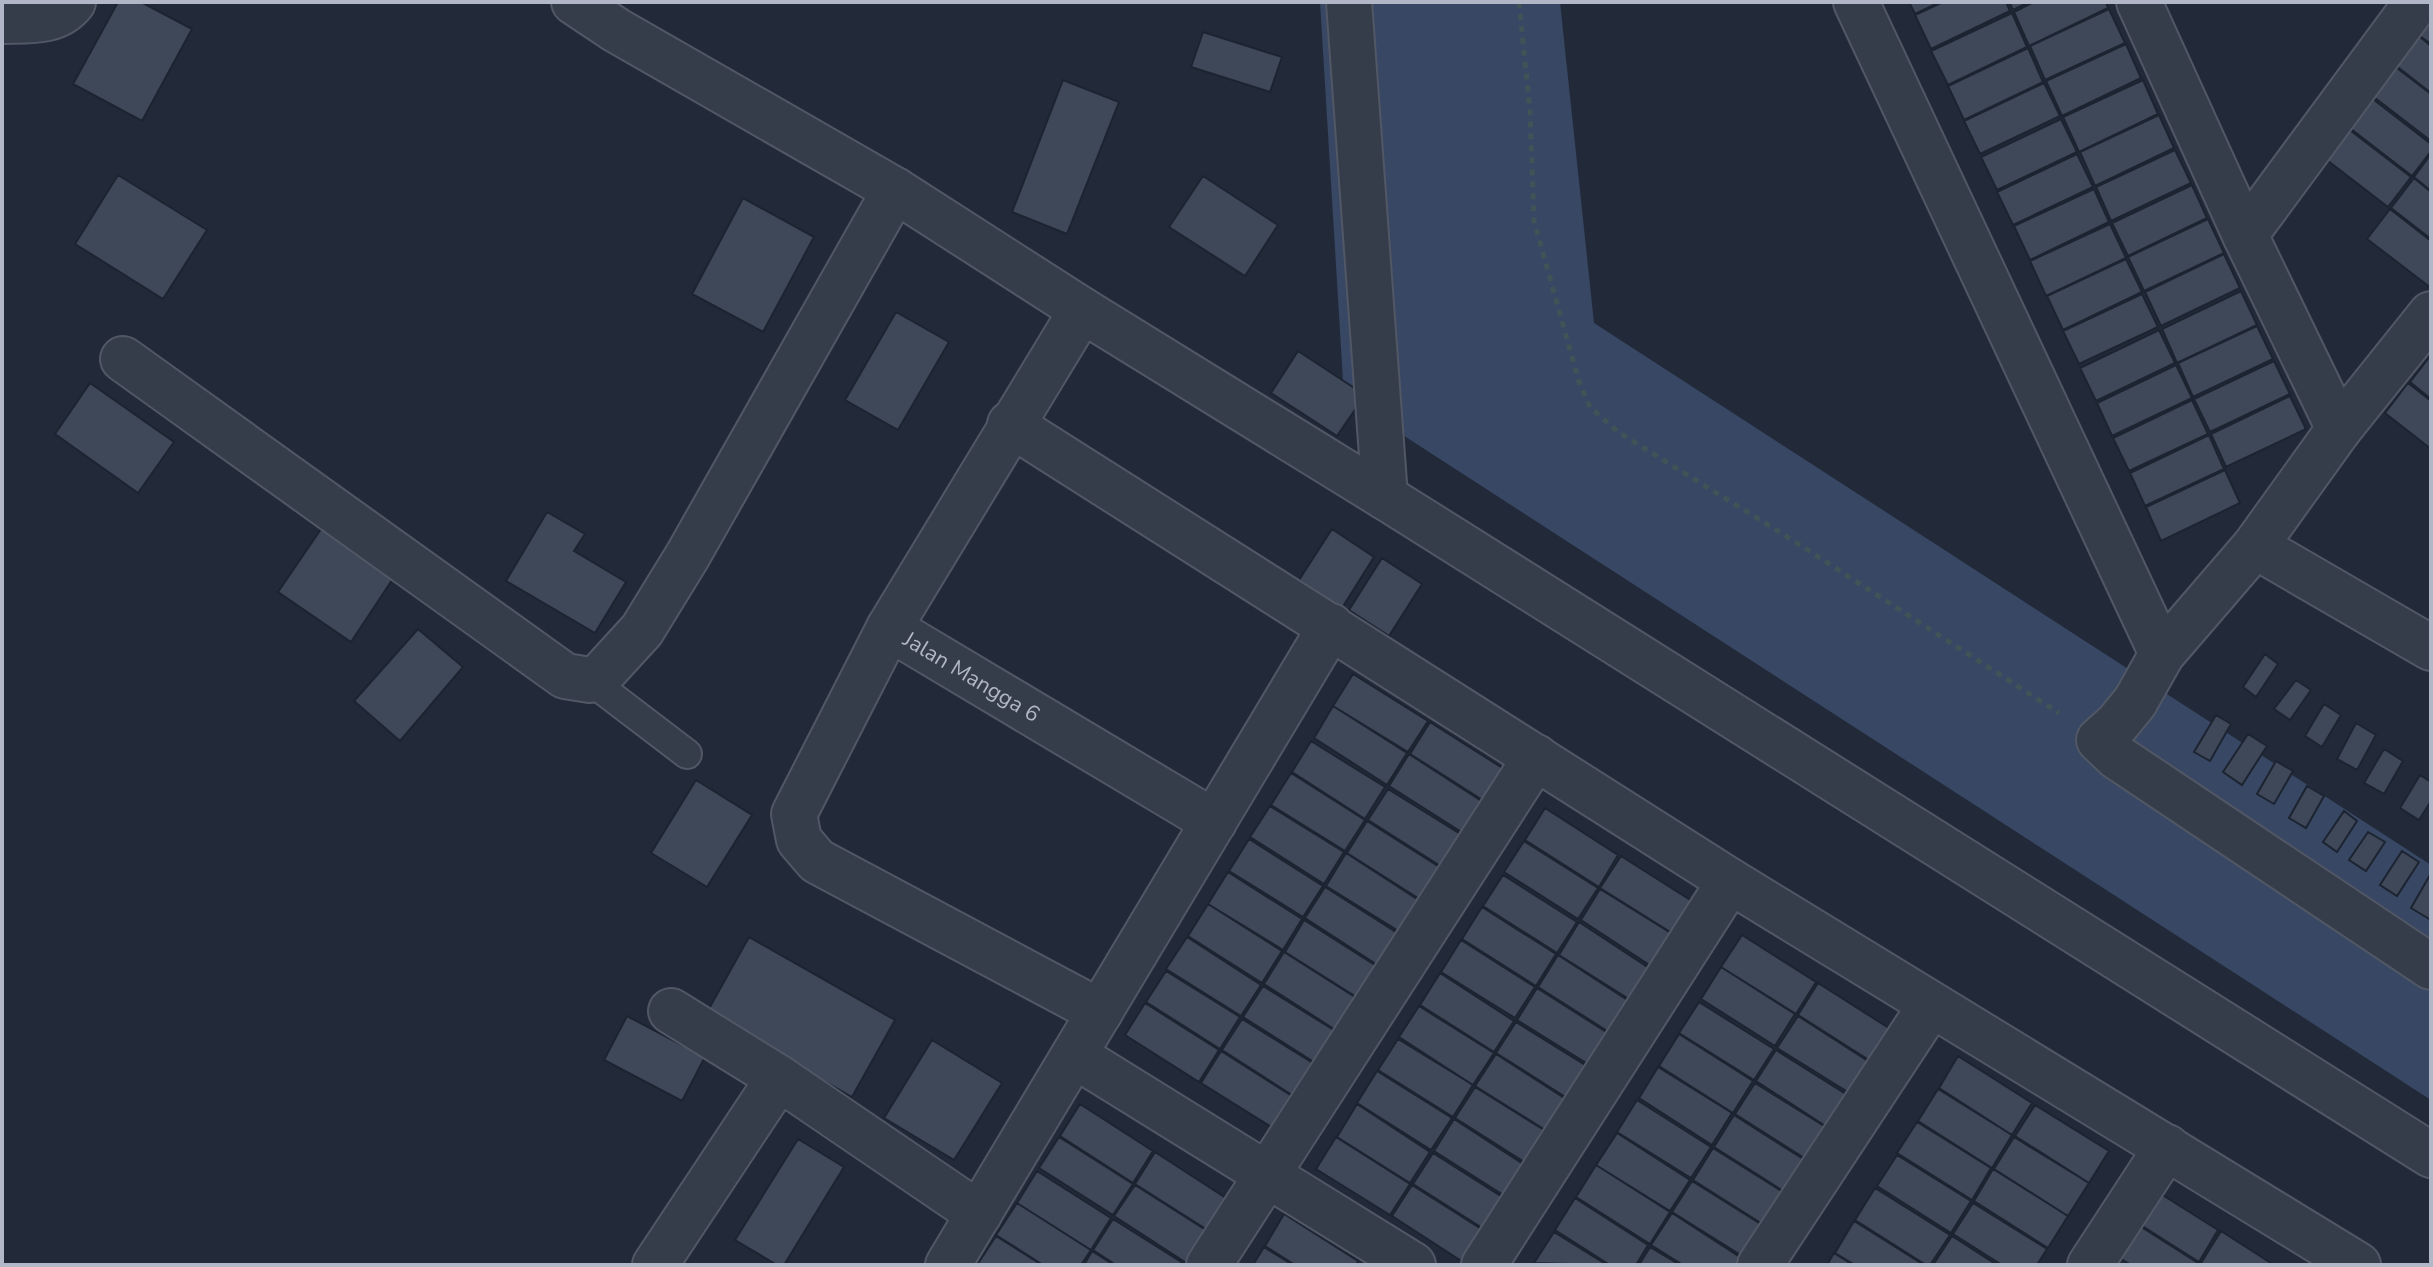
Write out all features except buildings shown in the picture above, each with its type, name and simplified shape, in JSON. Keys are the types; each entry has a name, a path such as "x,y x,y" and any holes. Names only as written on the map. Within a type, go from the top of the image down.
{"street":[{"path":"2,21 40,20 65,12 73,2"},
{"path":"574,2 618,16 2431,1155"},
{"path":"1349,2 1385,497"},
{"path":"1856,2 2162,654"},
{"path":"2139,2 2245,235 2339,429"},
{"path":"2245,235 2417,2"},
{"path":"123,359 565,676 590,680 599,677 642,630 688,555 895,190"},
{"name":"Jalan Mangga 6","path":"1082,310 1010,424 889,628 1214,822"},
{"path":"2431,314 2339,429 2255,546 2162,654 2135,702 2099,740 2117,757 2431,967"},
{"path":"1010,424 1730,881 2358,1265"},
{"path":"2255,546 2431,648"},
{"path":"948,1265 1331,626"},
{"path":"889,628 794,814 799,840 817,861 1100,1012"},
{"path":"1209,1265 1536,757"},
{"path":"1484,1265 1730,881"},
{"path":"1760,1265 1931,1005"},
{"path":"671,1011 779,1078 979,1214"},
{"path":"1074,1055 1413,1265"},
{"path":"655,1265 779,1078"},
{"path":"2090,1265 2167,1147"}],"lane":[{"path":"590,680 687,754"}],"path":[{"path":"1519,2 1530,111 1534,221 1583,396 1590,407 1618,432 1839,570 2099,740"}],"water":[{"path":"1320,2 1560,2 1594,323 2431,865 2431,1100 1344,397"}]}
